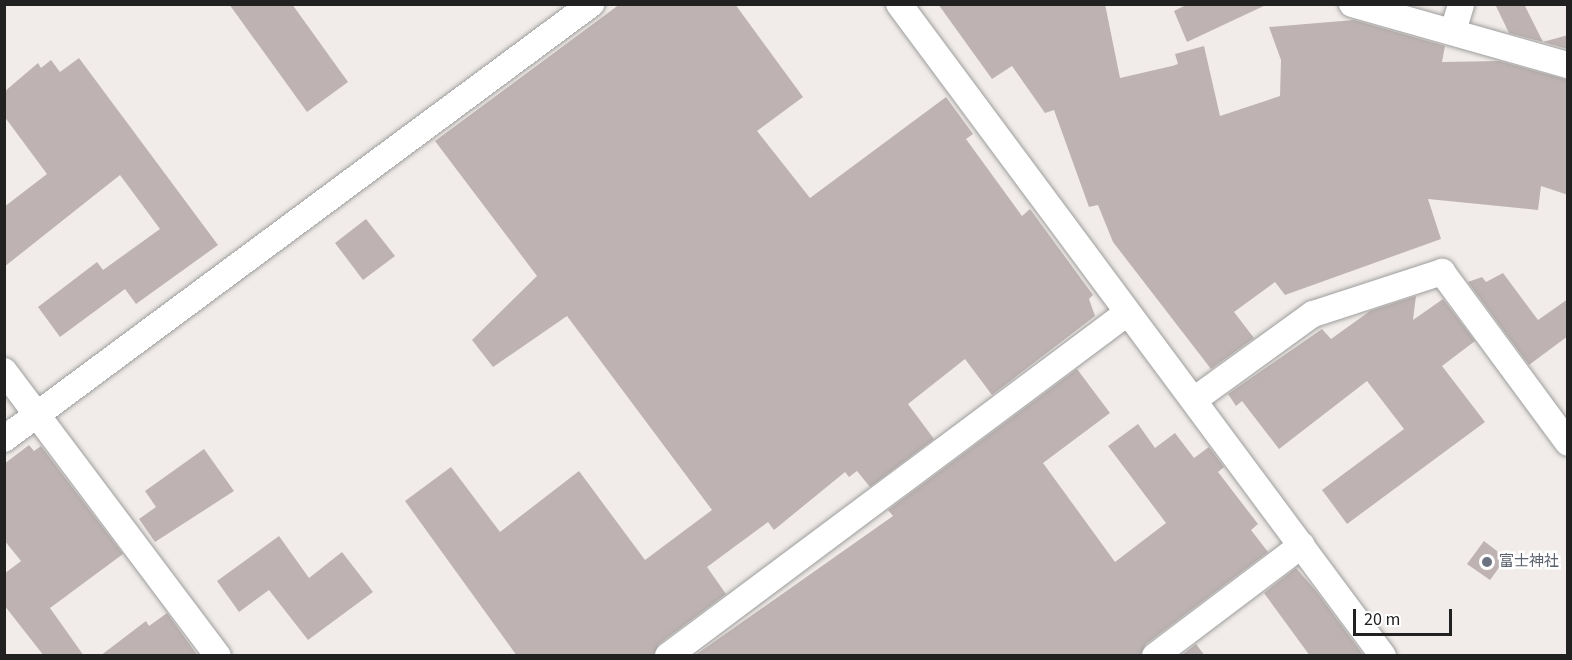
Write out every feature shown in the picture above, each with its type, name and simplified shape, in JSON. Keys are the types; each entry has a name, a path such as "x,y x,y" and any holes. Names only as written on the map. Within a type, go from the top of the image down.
{"street":[{"path":"4,439 591,4"},
{"path":"899,4 1383,656"},
{"path":"1352,4 1568,65"},
{"path":"1453,31 1461,4"},
{"path":"1194,400 1313,314 1442,272 1568,443"},
{"path":"668,656 1127,313"},
{"path":"4,371 218,656"},
{"path":"1155,656 1302,545"}],"building":[{"path":"229,4 292,4 348,82 307,112"},
{"path":"620,4 735,4 803,97 757,131 810,198 946,97 973,134 966,139 1022,216 1030,209 1093,295 1089,299 1095,316 992,395 965,359 908,404 934,439 870,487 857,471 849,477 845,472 774,530 768,522 707,567 726,594 659,644 653,656 517,656 405,501 451,467 500,532 579,471 645,560 712,510 567,316 493,367 472,340 537,276 435,141"},
{"path":"938,4 1105,4 1120,78 1178,64 1175,54 1204,46 1220,116 1280,96 1281,60 1269,27 1354,20 1445,46 1442,62 1499,61 1568,80 1568,195 1541,186 1538,210 1428,199 1441,239 1285,295 1275,282 1234,312 1254,338 1211,369 1113,242 1098,205 1089,207 1054,110 1045,113 1012,66 992,79"},
{"path":"1188,4 1268,4 1187,42 1174,11"},
{"path":"1495,4 1524,4 1543,42 1509,33"},
{"path":"1568,35 1568,49 1543,42"},
{"path":"79,58 218,245 136,304 125,289 60,337 38,307 97,262 103,270 160,229 120,175 4,267 4,207 47,174 4,116 4,92 38,63 41,68 51,60 60,72"},
{"path":"366,219 395,256 363,280 335,243"},
{"path":"1503,273 1538,320 1568,299 1568,336 1529,365 1468,282 1482,277 1486,282"},
{"path":"1416,296 1413,320 1443,299 1475,341 1442,366 1485,422 1347,524 1322,490 1404,429 1367,381 1279,449 1242,401 1236,406 1228,394 1322,329 1331,339 1370,311"},
{"path":"1077,369 1110,413 1043,463 1115,562 1166,523 1108,446 1138,424 1155,448 1175,433 1194,458 1209,447 1224,467 1218,472 1258,524 1251,530 1268,552 1146,644 1140,656 694,656 893,516 888,510"},
{"path":"29,445 34,451 41,446 123,554 50,608 84,656 44,656 4,605 4,574 21,561 4,540 4,464"},
{"path":"204,449 234,491 155,542 139,519 156,507 145,491"},
{"path":"279,536 309,578 342,552 373,592 308,640 269,590 239,612 217,581"},
{"path":"1484,541 1506,558 1490,580 1467,564"},
{"path":"1296,568 1364,656 1310,656 1264,593"},
{"path":"167,613 198,656 100,656 146,621 149,626"},
{"path":"1196,644 1205,656 1181,656"}],"place":[{"name":"富士神社","path":"1487,562"}]}
